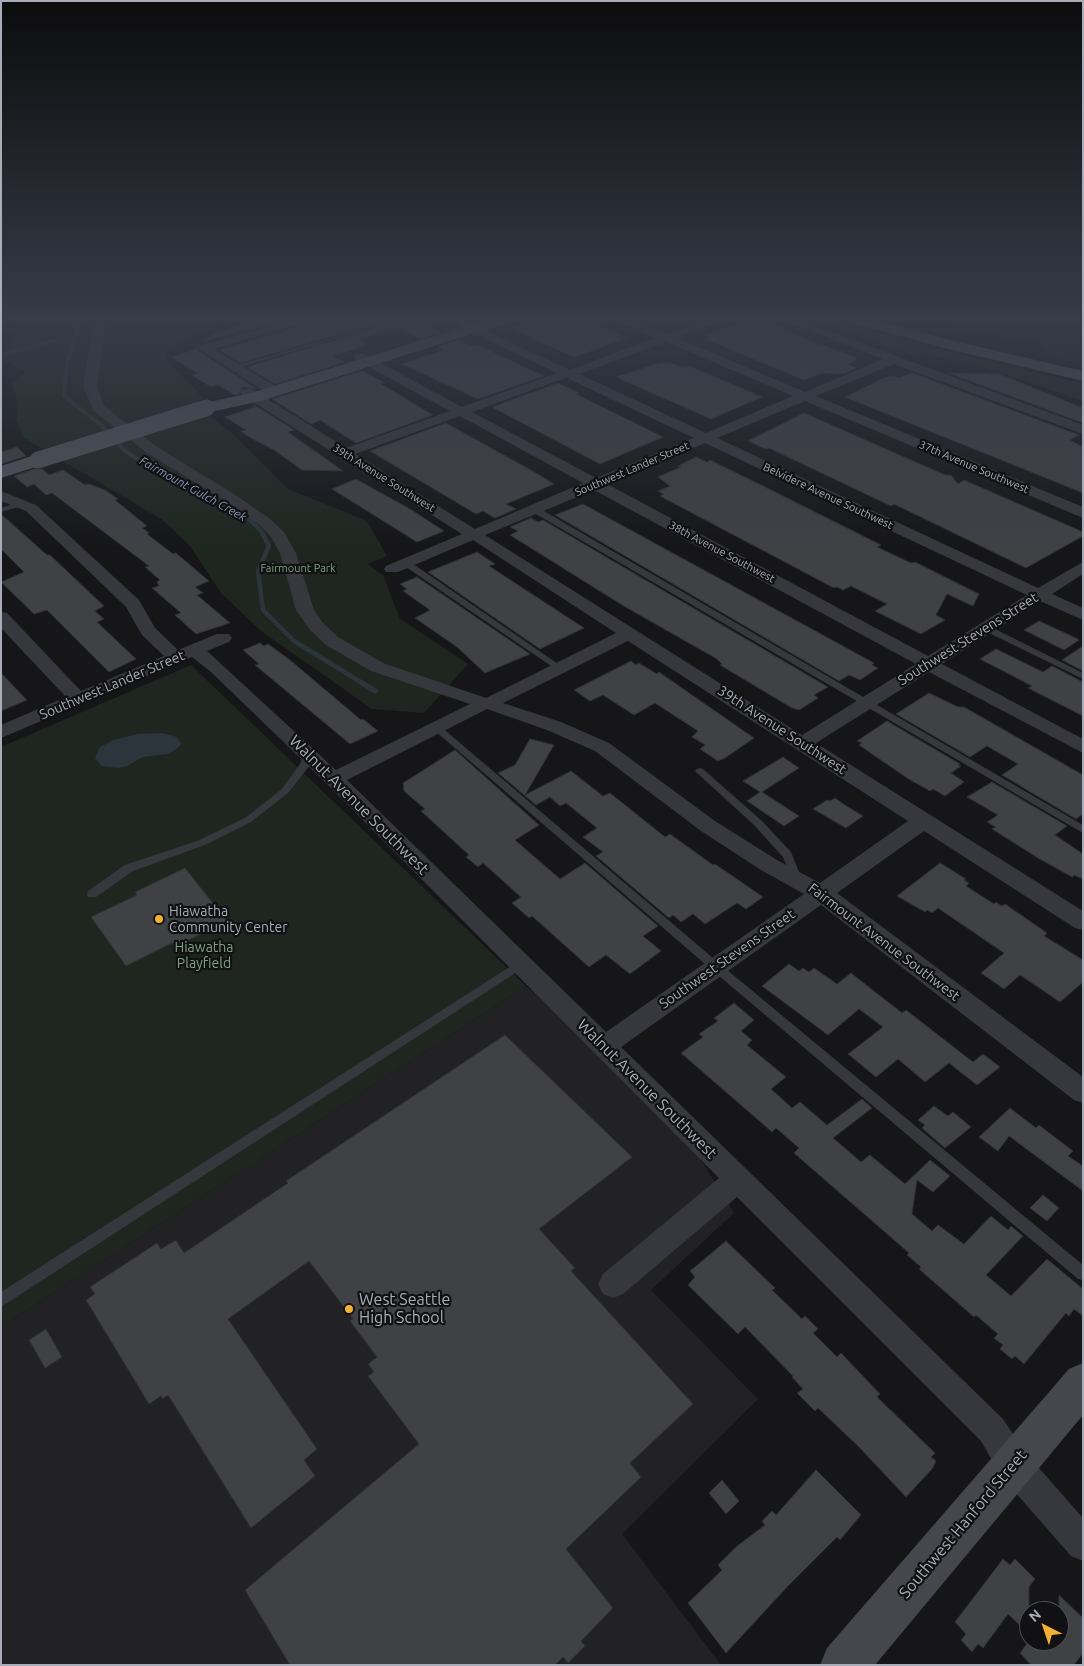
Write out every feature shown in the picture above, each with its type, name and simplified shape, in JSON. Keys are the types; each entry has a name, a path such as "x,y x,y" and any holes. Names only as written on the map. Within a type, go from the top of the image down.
{"main road":[{"path":"1,472 251,395"}],"street":[{"name":"Fairmount Avenue Southwest","path":"92,395 99,408 152,450 229,497 265,522 278,535 288,553 305,610 316,626 332,641 377,667 570,732 602,747 708,826 769,865 796,877 821,893 1083,1092"},
{"name":"39th Avenue Southwest","path":"264,395 345,453 1083,922"},
{"name":"38th Avenue Southwest","path":"431,395 1083,747"},
{"path":"345,453 507,395"},
{"name":"Belvidere Avenue Southwest","path":"615,395 1083,615"},
{"name":"37th Avenue Southwest","path":"803,395 1083,513"},
{"name":"Southwest Lander Street","path":"399,566 809,395"},
{"path":"989,395 1083,430"},
{"name":"Walnut Avenue Southwest","path":"1,495 31,508 133,604 148,631 185,654 217,668 334,779 519,965 604,1046 992,1430 1013,1464 1083,1544"},
{"name":"Southwest Stevens Street","path":"803,743 1083,567"},
{"path":"1,617 78,699"},
{"path":"334,779 630,633"},
{"name":"Southwest Lander Street","path":"1,732 223,638"},
{"name":"Southwest Stevens Street","path":"604,1046 923,821"},
{"path":"613,1284 738,1179"},
{"name":"Southwest Hanford Street","path":"844,1665 1083,1383"}],"lane":[{"path":"1,510 23,503"},
{"path":"534,510 1083,830"},
{"path":"399,566 560,668"},
{"path":"986,628 1083,676"},
{"path":"437,728 716,967 1083,1274"},
{"path":"92,894 129,868 201,843 248,820 285,792 305,765 308,754"},
{"path":"700,771 758,823 787,855 796,877"},
{"path":"1,1300 519,965"}],"shaded area":[{"path":"162,733 177,737 181,744 168,754 143,757 127,766 118,768 102,766 95,758 100,747 114,740 138,734"},
{"name":"West Seattle High School","path":"526,986 588,1041 700,1158 734,1213 651,1290 758,1399 622,1534 721,1665 1,1665 1,1327"}],"green space":[{"name":"Fairmount Park","path":"16,395 200,395 203,398 195,403 236,437 288,489 367,521 387,556 368,564 383,575 400,619 468,664 424,713 372,709 261,631 221,593 190,546 163,520 24,438 16,420 18,403"},
{"path":"1065,395 1083,395 1083,401"},
{"name":"Hiawatha Playfield","path":"191,665 526,986 1,1327 1,747"}],"building":[{"path":"286,395 399,395 433,415 356,443 320,420 311,424 272,399"},
{"path":"469,395 490,395 478,399"},
{"path":"526,395 578,395 663,437 600,464 492,407"},
{"path":"656,395 757,395 762,397 711,419"},
{"path":"850,395 971,395 1079,435 1070,440 1083,447 1083,493 845,397"},
{"path":"1007,395 1050,395 1083,408 1083,423"},
{"path":"252,405 294,430 288,432 343,471 302,470 274,450 249,437 241,431 246,430 225,417 255,407"},
{"path":"804,413 945,475 951,475 958,484 964,480 1083,532 1083,536 1026,568 894,504 891,506 769,448 766,449 748,441"},
{"path":"446,423 554,484 506,504 516,509 495,518 483,511 476,514 370,451"},
{"path":"17,447 26,456 1,464 1,452"},
{"path":"696,457 707,462 710,460 881,545 877,547 911,563 915,562 979,594 973,606 947,594 936,615 945,620 921,634 875,611 887,604 851,586 843,590 837,587 834,588 660,496 664,494 658,491 670,486 658,477 681,467 678,466"},
{"path":"34,469 42,469 49,475 63,470 85,485 89,484 105,490 118,499 115,500 147,526 142,528 149,533 147,534 173,554 176,553 209,581 195,587 203,593 197,595 230,623 196,634 175,615 181,613 152,588 159,586 157,582 160,580 145,567 149,566 52,493 46,495 34,484 27,487 14,476"},
{"path":"356,479 410,509 444,531 417,542 332,489"},
{"path":"583,504 874,663 872,665 878,668 860,680 849,675 839,681 555,515"},
{"path":"1,514 47,555 50,555 104,606 95,611 104,619 97,622 136,659 109,672 47,610 34,614 1,582 24,572 1,549"},
{"path":"531,518 538,522 543,520 828,687 814,695 818,698 799,710 792,708 720,665 722,664 717,659 622,605 510,535 518,531 510,527"},
{"path":"477,552 495,564 489,566 584,628 540,649 428,572"},
{"path":"417,577 530,654 485,673 457,647 415,618 430,610 403,591 407,589 400,584"},
{"path":"1039,621 1079,640 1064,650 1024,630"},
{"path":"260,643 264,646 268,644 290,660 361,720 363,719 378,731 350,744 255,665 259,664 243,650"},
{"path":"1083,646 1083,671 1062,660"},
{"path":"996,649 1043,672 1052,666 1083,682 1083,716 1028,688 1032,686 980,659"},
{"path":"631,661 636,665 639,663 657,674 659,672 754,738 718,761 700,749 705,745 692,737 698,731 655,703 634,715 603,695 590,701 574,690"},
{"path":"1,673 27,700 1,711"},
{"path":"929,693 958,707 964,707 1083,775 1083,814 1076,819 1002,775 1018,764 987,746 970,757 896,714"},
{"path":"887,721 960,764 958,765 961,766 951,773 964,782 945,796 933,789 930,791 907,778 859,745 862,743 857,741"},
{"path":"530,739 554,745 525,795 571,771 603,796 610,793 665,837 670,834 713,865 715,864 763,897 746,909 737,903 705,924 693,914 681,922 673,915 669,918 596,856 603,852 583,837 597,828 566,803 560,806 550,797 536,805 498,773 515,765"},
{"path":"455,750 539,825 515,840 560,879 585,863 658,926 643,936 661,951 630,974 606,955 589,967 532,916 529,918 512,903 521,897 483,863 478,867 466,857 469,855 421,811 425,809 404,791 403,783"},
{"path":"783,757 799,768 762,792 799,816 784,826 747,801 760,792 743,781"},
{"path":"992,782 1067,826 1055,835 1083,854 1083,879 1074,875 1072,877 992,829 996,827 987,822 998,815 967,797"},
{"path":"835,798 863,816 846,828 813,809 827,800 830,801"},
{"path":"940,863 966,879 964,880 969,883 966,886 994,904 996,902 1002,906 1005,904 1047,933 1044,936 1083,960 1083,982 1060,1002 1020,975 1004,989 981,973 1004,953 938,908 932,913 927,910 925,912 897,896"},
{"name":"Hiawatha Community Center","path":"185,868 227,921 175,947 172,943 126,966 91,917 137,895 135,892"},
{"path":"789,964 799,971 803,968 809,972 814,968 837,984 851,973 902,1013 906,1010 973,1062 983,1054 1000,1067 977,1085 949,1063 925,1082 898,1059 876,1077 848,1054 883,1027 859,1009 828,1035 762,986"},
{"path":"734,1003 754,1020 741,1031 752,1040 747,1045 786,1077 771,1089 792,1108 800,1102 827,1125 862,1099 872,1108 833,1138 861,1162 870,1155 905,1184 930,1160 950,1176 933,1192 917,1180 912,1214 932,1231 938,1225 964,1244 991,1216 1008,1230 1011,1226 1023,1236 986,1275 1011,1296 1047,1259 1083,1289 1083,1316 1074,1309 1069,1316 1066,1313 1024,1364 1015,1356 1012,1359 1000,1349 1003,1345 994,1338 998,1334 976,1315 974,1317 919,1269 921,1267 907,1255 909,1253 794,1153 799,1148 776,1128 772,1132 681,1053 703,1037 699,1034 718,1021 714,1018"},
{"path":"505,1035 632,1157 539,1229 575,1268 571,1271 693,1404 630,1463 641,1477 566,1549 613,1608 581,1641 585,1646 568,1663 563,1657 555,1665 290,1665 245,1590 419,1444 368,1376 374,1372 368,1364 377,1357 350,1321 353,1319 309,1261 228,1319 317,1449 304,1460 315,1476 251,1528 168,1395 163,1399 161,1396 149,1404 86,1300 95,1294 90,1287 157,1243 161,1249 176,1240 184,1253 288,1183 286,1181"},
{"path":"934,1106 948,1116 953,1112 971,1127 945,1148 922,1128 925,1125 918,1120"},
{"path":"1010,1108 1036,1128 1039,1125 1073,1151 1068,1156 1083,1166 1083,1191 1009,1136 998,1151 979,1137"},
{"path":"1043,1195 1059,1208 1047,1221 1030,1208"},
{"path":"726,1241 775,1288 772,1290 802,1319 805,1316 818,1329 813,1333 837,1357 841,1353 880,1394 877,1397 935,1453 931,1457 936,1461 932,1469 906,1497 859,1447 818,1408 815,1411 797,1393 803,1389 793,1376 745,1327 738,1334 688,1285 695,1277 690,1271"},
{"path":"46,1329 62,1357 45,1368 29,1340"},
{"path":"816,1470 861,1515 840,1540 837,1537 788,1586 726,1653 688,1603 722,1570 718,1565 736,1547 765,1525 762,1521 772,1511 776,1515"},
{"path":"722,1480 739,1501 726,1514 709,1493"},
{"path":"1003,1559 1010,1565 1015,1559 1035,1579 1029,1587 1029,1601 1019,1601 1019,1624 1008,1614 983,1648 978,1644 972,1652 961,1640 966,1634 955,1622"},
{"path":"1059,1595 1065,1601 1059,1601"},
{"path":"1069,1605 1083,1618 1083,1653 1074,1665 1031,1665 1020,1653 1022,1651 1069,1651"}],"waterway":[{"name":"Fairmount Gulch Creek","path":"64,395 102,426 123,449 149,467 176,480"},
{"name":"Fairmount Gulch Creek","path":"173,479 247,517 261,531 269,546 258,571 263,610 294,641 364,684"},
{"name":"Fairmount Gulch Creek","path":"362,683 375,691"}],"place":[{"name":"Hiawatha Community Center","path":"159,919"},
{"name":"West Seattle High School","path":"349,1309"}]}
